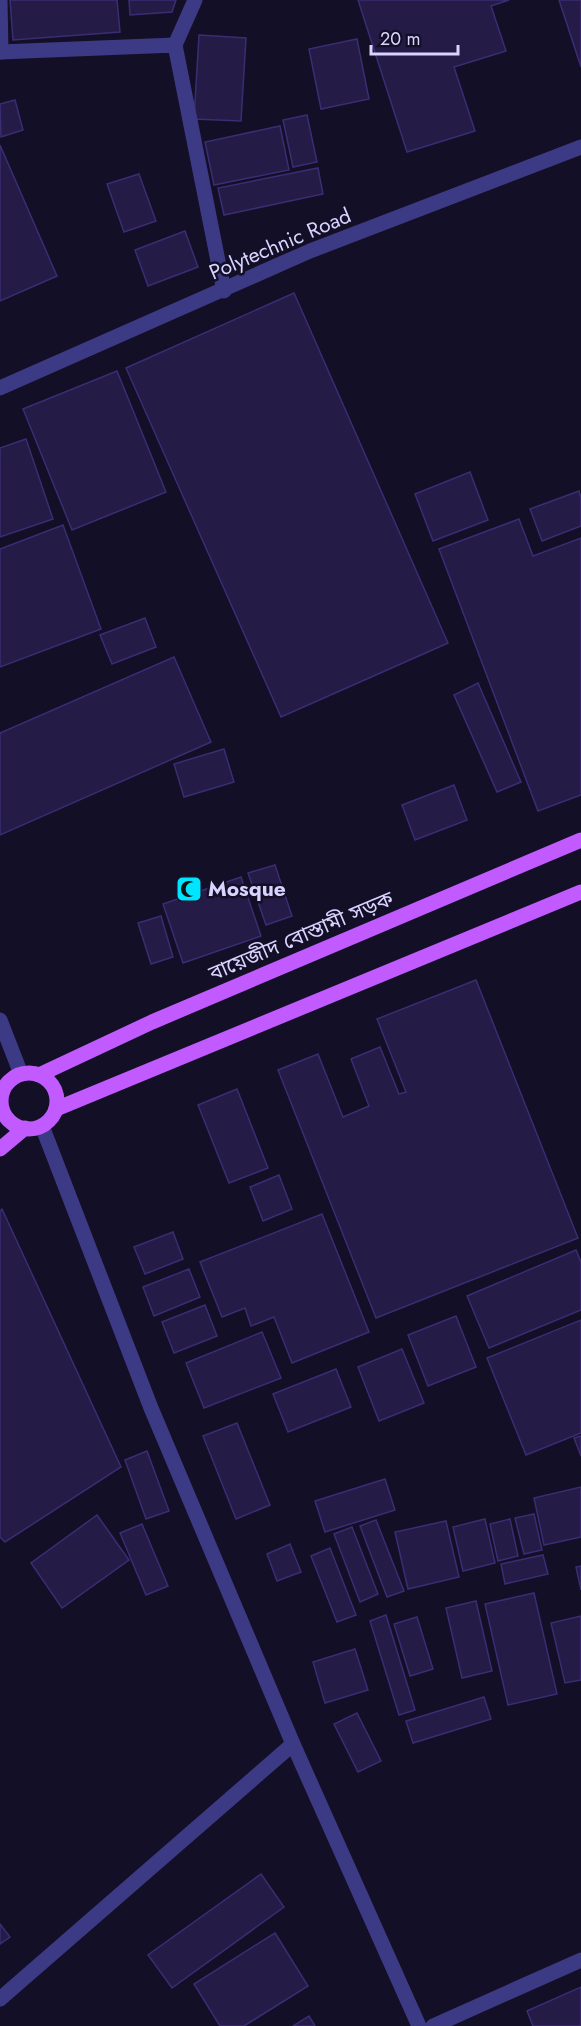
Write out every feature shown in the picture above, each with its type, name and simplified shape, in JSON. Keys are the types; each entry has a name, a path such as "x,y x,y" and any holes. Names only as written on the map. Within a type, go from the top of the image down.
{"main road":[{"name":"বায়েজীদ বোস্তামী সড়ক","path":"39,1075 152,1022 581,840"},
{"path":"56,1109 581,892"},
{"path":"21,1074 39,1075 48,1081 57,1098 56,1109 45,1124 32,1129 18,1127 6,1118 1,1105 2,1092 10,1080 21,1074"},
{"path":"0,1149 25,1128"}],"street":[{"path":"0,0 0,52 175,45"},
{"path":"195,0 175,45 224,291"},
{"name":"Polytechnic Road","path":"0,388 310,252 581,147"},
{"path":"0,1020 21,1074"},
{"path":"42,1125 151,1408 293,1743 419,2026"},
{"path":"0,1999 293,1743"},
{"path":"433,2026 581,1960"}],"building":[{"path":"10,0 117,0 120,32 13,40"},
{"path":"129,0 176,0 172,12 130,15"},
{"path":"358,0 509,0 491,6 506,51 454,67 475,131 407,152"},
{"path":"559,0 581,0 581,67"},
{"path":"199,35 246,38 241,121 194,119"},
{"path":"357,39 369,99 321,109 309,49"},
{"path":"15,100 23,130 1,137 0,104"},
{"path":"307,115 317,162 293,167 283,120"},
{"path":"280,126 289,170 214,185 205,142"},
{"path":"0,145 57,276 0,301"},
{"path":"318,168 323,194 224,215 218,188"},
{"path":"139,174 156,221 124,232 107,184"},
{"path":"185,231 198,267 148,286 135,250"},
{"path":"294,293 448,643 281,717 126,368"},
{"path":"117,371 166,492 72,530 23,409"},
{"path":"26,439 53,519 0,537 0,448"},
{"path":"470,472 488,520 433,541 415,494"},
{"path":"579,491 581,526 542,541 530,509"},
{"path":"519,519 533,556 581,538 581,795 538,811 439,549"},
{"path":"63,525 101,629 0,667 0,549"},
{"path":"145,618 156,647 112,664 100,635"},
{"path":"174,657 211,742 0,835 0,733"},
{"path":"478,683 521,782 497,792 454,695"},
{"path":"224,749 234,782 184,797 174,764"},
{"path":"454,785 467,820 415,840 402,805"},
{"path":"275,865 292,916 266,925 248,873"},
{"path":"241,877 261,936 183,963 163,904"},
{"path":"161,916 173,957 151,964 138,923"},
{"path":"476,980 578,1238 376,1318 278,1070 318,1054 343,1117 369,1106 351,1059 380,1047 399,1094 406,1092 377,1019"},
{"path":"237,1089 268,1168 229,1183 198,1105"},
{"path":"279,1175 292,1209 263,1221 250,1187"},
{"path":"2,1209 121,1467 5,1542 0,1537 0,1211"},
{"path":"322,1214 369,1332 292,1363 274,1317 251,1326 245,1308 222,1317 200,1262"},
{"path":"173,1232 183,1259 145,1274 134,1247"},
{"path":"576,1250 581,1262 581,1310 489,1348 467,1296"},
{"path":"189,1269 200,1297 154,1316 143,1287"},
{"path":"205,1305 217,1336 174,1353 162,1322"},
{"path":"456,1316 476,1367 428,1386 408,1335"},
{"path":"581,1320 581,1433 526,1455 487,1358"},
{"path":"262,1332 281,1378 204,1408 186,1363"},
{"path":"402,1349 424,1403 379,1421 358,1367"},
{"path":"336,1369 351,1407 288,1432 273,1394"},
{"path":"237,1423 270,1505 236,1519 203,1436"},
{"path":"581,1436 581,1456 574,1438"},
{"path":"147,1451 169,1511 146,1519 125,1460"},
{"path":"385,1479 395,1510 325,1532 315,1501"},
{"path":"581,1487 581,1537 544,1545 534,1498"},
{"path":"534,1514 542,1550 524,1554 515,1518"},
{"path":"97,1515 129,1560 62,1608 31,1563"},
{"path":"485,1519 495,1563 463,1571 453,1527"},
{"path":"510,1519 518,1556 498,1561 490,1524"},
{"path":"376,1520 404,1591 387,1597 360,1526"},
{"path":"446,1521 459,1577 408,1589 395,1532"},
{"path":"142,1524 168,1586 146,1595 120,1533"},
{"path":"352,1527 378,1594 360,1602 334,1534"},
{"path":"290,1544 301,1572 277,1581 267,1554"},
{"path":"330,1548 356,1615 337,1622 311,1556"},
{"path":"543,1555 548,1574 505,1584 501,1564"},
{"path":"581,1566 581,1590 576,1567"},
{"path":"534,1593 557,1694 508,1705 485,1604"},
{"path":"476,1601 492,1671 462,1678 446,1608"},
{"path":"386,1615 415,1710 399,1715 370,1621"},
{"path":"581,1616 581,1680 565,1683 551,1623"},
{"path":"417,1617 433,1669 410,1676 394,1624"},
{"path":"355,1649 368,1690 325,1703 313,1662"},
{"path":"484,1697 491,1719 413,1743 406,1721"},
{"path":"357,1713 381,1761 358,1772 334,1724"},
{"path":"261,1874 284,1907 172,1988 148,1955"},
{"path":"0,1924 10,1937 0,1944"},
{"path":"275,1933 308,1986 244,2026 220,2026 194,1984"},
{"path":"581,1987 581,2026 533,2026 527,2011"},
{"path":"309,2016 315,2026 293,2026"}],"place":[{"name":"Mosque","path":"189,889"}]}
